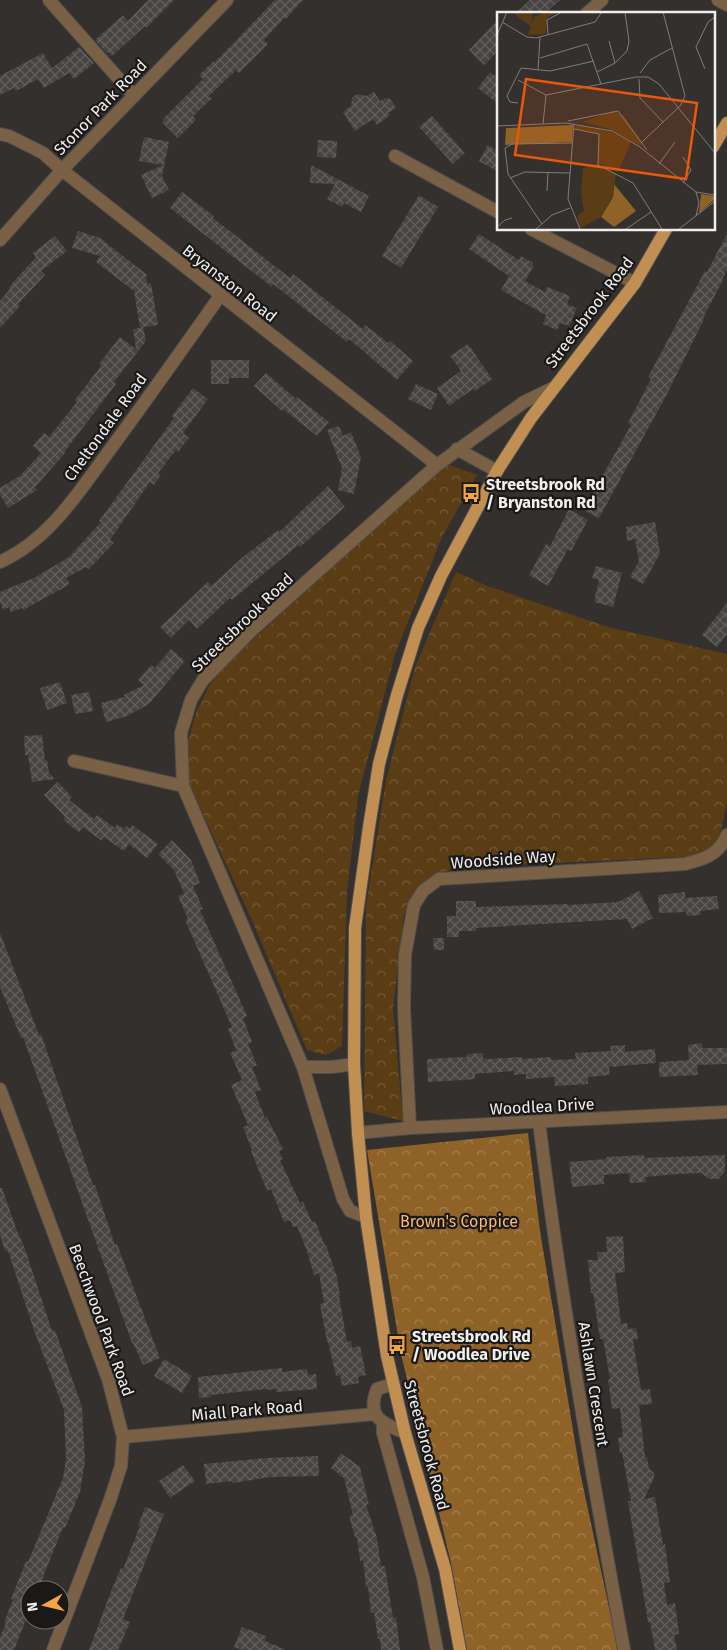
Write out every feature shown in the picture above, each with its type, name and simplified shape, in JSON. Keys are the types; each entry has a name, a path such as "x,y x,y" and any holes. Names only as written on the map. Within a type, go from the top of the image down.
{"main road":[{"path":"714,145 727,123"},
{"name":"Streetsbrook Road","path":"460,1650 444,1569 405,1433 386,1356 366,1217 358,1133 354,1064 356,928 379,764 397,695 418,628 441,576 497,471 553,388 635,283 665,230"}],"street":[{"path":"49,0 134,96"},
{"name":"Stonor Park Road","path":"0,240 62,170 226,0"},
{"path":"588,12 602,0"},
{"path":"718,0 727,5"},
{"name":"Bryanston Road","path":"0,134 44,153 62,170 220,296 437,464"},
{"path":"395,156 497,211"},
{"path":"533,230 635,283"},
{"name":"Cheltondale Road","path":"0,562 14,556 30,545 59,517 137,414 220,296"},
{"name":"Streetsbrook Road","path":"366,1217 350,1212 343,1199 303,1067 183,786 180,733 191,700 203,680 251,631 437,464 524,402 553,388"},
{"path":"457,449 497,471"},
{"path":"74,761 183,786"},
{"name":"Woodside Way","path":"410,1128 404,1008 406,955 414,905 423,891 438,879 685,864 708,858 722,846 727,835"},
{"path":"303,1067 332,1067 354,1064"},
{"name":"Beechwood Park Road","path":"0,1089 108,1378 123,1437 121,1466 110,1500 53,1650"},
{"name":"Woodlea Drive","path":"358,1133 410,1128 727,1112"},
{"name":"Ashlawn Crescent","path":"539,1122 551,1222 591,1470 624,1650"},
{"path":"393,1384 376,1389 373,1399 423,1577 437,1650"},
{"name":"Miall Park Road","path":"123,1437 379,1419 405,1433"}],"green space":[{"path":"450,465 477,475 442,537 395,654 358,796 347,892 342,1046 326,1055 307,1050 251,918 189,784 188,741 197,710 209,686 221,669 441,468"},
{"path":"456,572 487,586 608,627 727,654 727,802 719,839 713,848 699,856 452,868 419,886 404,914 393,1009 403,1121 364,1111 366,906 386,780 415,667"},
{"name":"Brown's Coppice","path":"528,1133 540,1231 580,1472 618,1650 467,1650 451,1563 401,1354 367,1150"}],"building":[{"path":"148,0 174,0 146,28 145,26 112,56 107,53 95,40 123,15 128,21"},
{"path":"275,0 303,0 264,40 268,44 239,73 236,70 209,96 212,98 193,116 196,120 178,138 163,123 163,119 203,79 199,75 215,62"},
{"path":"530,0 560,0 546,12 517,12"},
{"path":"497,21 497,52 484,65 469,50"},
{"path":"79,47 94,63 74,79 69,73 44,88 38,79 16,91 14,88 0,95 0,76 43,53 52,68"},
{"path":"490,72 497,77 497,103 478,88"},
{"path":"374,92 380,101 386,98 390,99 396,108 388,113 390,115 377,125 373,119 355,131 343,112 351,106 352,98 357,94 366,96"},
{"path":"432,116 465,153 453,164 419,127"},
{"path":"144,137 169,142 162,176 169,190 152,198 141,175 163,165 139,161"},
{"path":"318,140 337,141 336,158 317,157"},
{"path":"488,145 497,150 497,171 479,161"},
{"path":"311,165 369,196 361,212 344,203 342,207 327,199 335,184 310,183"},
{"path":"182,192 290,278 293,274 363,329 365,325 388,343 390,341 413,361 397,380 349,339 347,342 273,284 272,287 170,208"},
{"path":"419,195 438,207 401,268 382,256"},
{"path":"78,231 100,238 146,274 147,284 151,283 158,325 143,327 146,341 114,382 116,384 66,452 35,487 37,490 8,508 0,495 0,488 21,475 41,453 33,446 44,433 49,437 77,402 75,400 120,337 136,349 133,329 140,328 134,291 96,262 100,256 72,248"},
{"path":"479,234 519,260 521,256 533,263 533,267 525,281 545,292 547,287 570,296 567,304 577,308 569,326 560,323 557,330 543,324 546,315 501,290 509,276 469,249"},
{"path":"727,234 727,270 723,280 667,394 599,518 583,510 631,425 628,423 651,379 648,377"},
{"path":"55,236 67,251 41,271 45,275 18,304 20,306 0,328 0,301 10,289 9,287 36,257 33,253"},
{"path":"468,344 492,379 475,391 473,389 449,406 437,388 461,371 450,356"},
{"path":"211,360 249,360 249,378 229,378 229,384 211,384"},
{"path":"266,373 296,399 297,397 329,422 317,436 283,409 282,411 254,386"},
{"path":"416,384 438,394 431,410 408,399"},
{"path":"193,388 208,399 183,433 189,438 178,452 176,450 158,473 161,475 154,485 150,482 110,540 114,543 89,569 86,567 66,578 70,584 23,610 22,608 11,612 9,607 3,610 0,602 0,592 34,578 69,557 101,522 99,521 174,418 172,416"},
{"path":"339,426 343,436 351,432 361,457 354,494 338,490 342,468 327,430"},
{"path":"328,486 345,507 300,547 298,545 232,600 230,598 197,629 189,620 171,638 160,627 208,582 211,586 243,557 278,530 279,532"},
{"path":"569,509 588,520 571,551 568,549 548,586 529,575 546,544 550,546"},
{"path":"655,522 660,554 643,584 630,577 639,561 635,539 627,541 626,527"},
{"path":"596,566 622,573 613,607 594,602 599,580 592,578"},
{"path":"727,603 727,634 717,647 702,635"},
{"path":"171,649 185,661 149,704 127,716 106,722 101,703 125,697 124,695 144,685 138,680 151,665 155,668"},
{"path":"60,682 67,703 47,710 40,688"},
{"path":"89,692 93,711 75,714 71,695"},
{"path":"42,735 45,760 47,760 49,773 55,779 32,782 28,755 25,755 24,736"},
{"path":"58,782 72,797 69,800 94,819 97,815 115,828 117,824 124,829 126,826 130,829 132,825 158,844 147,858 129,844 124,851 104,837 102,841 83,827 79,832 63,820 65,817 44,795"},
{"path":"172,840 191,860 200,883 193,886 203,909 200,910 247,1016 243,1018 252,1042 248,1044 257,1065 252,1067 261,1090 255,1092 265,1118 267,1117 283,1149 279,1151 283,1159 280,1160 300,1203 303,1202 312,1222 315,1221 326,1245 337,1277 347,1342 351,1341 352,1348 360,1346 366,1375 358,1377 359,1383 342,1386 340,1375 336,1376 320,1304 324,1303 319,1273 314,1275 297,1226 293,1227 290,1220 284,1222 271,1189 267,1191 251,1151 243,1127 248,1125 231,1085 242,1080 230,1053 236,1050 228,1029 232,1027 185,920 188,919 178,896 184,894 174,870 158,854"},
{"path":"639,891 653,918 632,929 627,919 476,928 476,931 459,931 459,937 447,937 447,916 456,916 456,901 476,901 476,907 568,905 618,902"},
{"path":"685,892 685,898 717,896 719,909 700,911 701,915 687,916 686,912 659,913 658,895"},
{"path":"0,933 39,1035 41,1034 115,1245 117,1244 160,1358 143,1365 132,1343 23,1037 21,1038 0,987"},
{"path":"433,938 444,938 444,950 434,950"},
{"path":"702,1043 702,1048 727,1048 727,1064 697,1065 698,1075 659,1077 659,1062 689,1060 688,1045"},
{"path":"625,1045 625,1052 655,1049 656,1063 609,1067 610,1075 588,1077 588,1084 555,1086 554,1077 526,1079 526,1074 514,1075 514,1071 475,1074 475,1079 428,1082 427,1059 467,1057 467,1054 483,1053 483,1058 489,1059 551,1057 551,1060 576,1059 575,1053 611,1051 610,1046"},
{"path":"644,1155 644,1158 725,1155 725,1171 719,1179 710,1179 701,1173 677,1174 645,1177 646,1182 630,1183 629,1173 604,1175 604,1184 572,1187 569,1162 606,1159 606,1157"},
{"path":"0,1188 2,1188 25,1249 52,1331 55,1330 82,1407 85,1461 80,1492 65,1528 63,1527 42,1580 20,1580 20,1630 22,1630 14,1650 0,1650 0,1637 6,1623 4,1622 26,1561 28,1562 63,1478 66,1459 64,1410 35,1333 8,1251 5,1251 0,1235"},
{"path":"623,1236 625,1272 615,1273 621,1324 627,1323 628,1329 636,1328 638,1339 633,1340 641,1390 650,1389 652,1404 639,1405 645,1457 647,1457 649,1469 654,1473 654,1478 644,1499 655,1497 663,1545 665,1544 670,1582 664,1583 667,1605 675,1603 679,1634 674,1635 677,1650 655,1650 650,1622 648,1622 628,1501 631,1501 618,1438 623,1437 620,1408 612,1409 608,1380 610,1379 603,1339 600,1339 593,1293 591,1293 588,1260 598,1260 597,1252 607,1252 606,1237"},
{"path":"164,1359 192,1376 182,1393 154,1376"},
{"path":"282,1368 282,1372 307,1369 308,1375 316,1374 317,1389 276,1392 276,1389 266,1389 199,1398 198,1377"},
{"path":"341,1453 360,1467 369,1505 366,1505 377,1538 381,1566 385,1566 393,1618 396,1617 400,1650 381,1650 374,1612 371,1613 363,1560 360,1561 357,1537 355,1537 349,1516 353,1515 344,1478 331,1468"},
{"path":"318,1456 319,1476 270,1477 233,1483 232,1481 206,1484 204,1464 267,1458"},
{"path":"183,1465 195,1481 170,1498 159,1481"},
{"path":"145,1507 164,1514 123,1619 130,1622 118,1650 89,1650 112,1589 121,1568 123,1569 140,1526 138,1526"},
{"path":"242,1627 266,1636 265,1641 286,1650 243,1650 234,1647"}],"place":[{"name":"Streetsbrook Rd / Bryanston Rd","path":"471,493"},
{"name":"Streetsbrook Rd / Woodlea Drive","path":"397,1345"}]}
